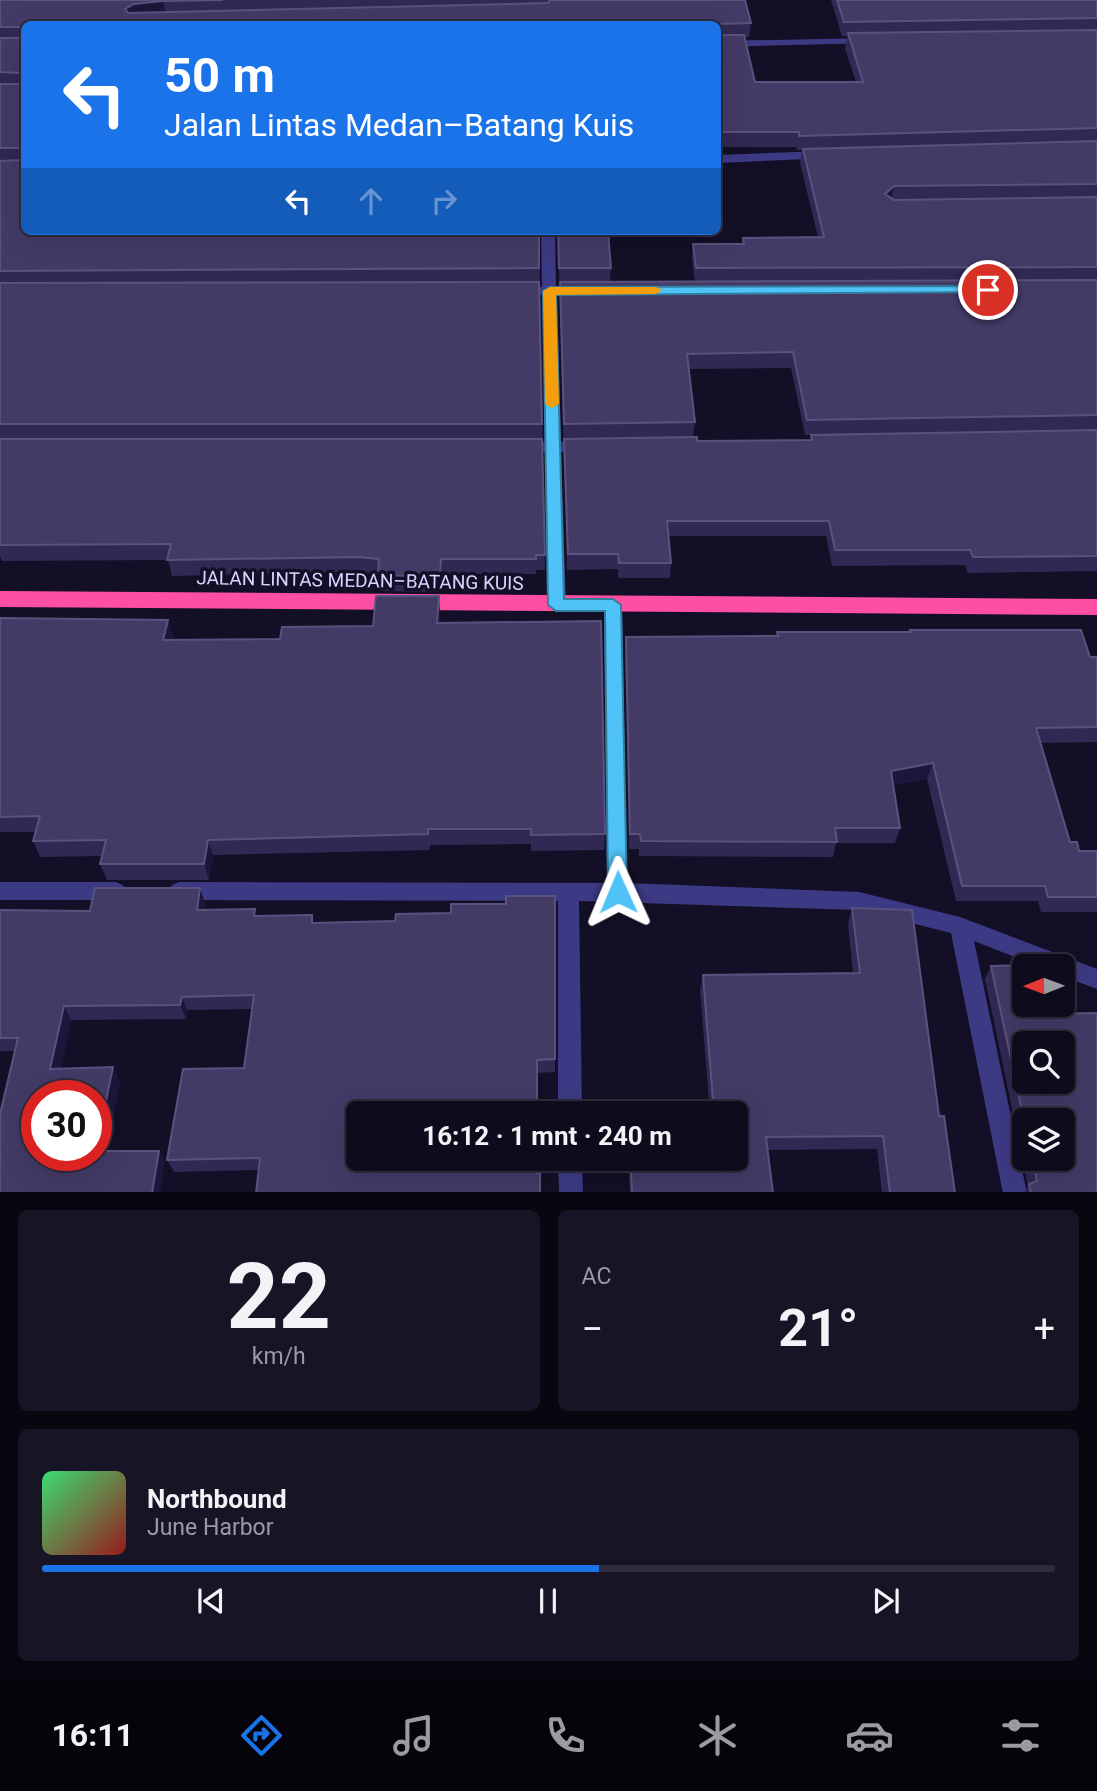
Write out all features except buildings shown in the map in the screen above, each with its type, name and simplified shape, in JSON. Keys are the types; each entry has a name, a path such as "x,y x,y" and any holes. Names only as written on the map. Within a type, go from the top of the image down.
{"highway":[{"name":"JALAN LINTAS MEDAN–BATANG KUIS","path":"0,599 1097,607"}],"street":[{"path":"721,44 880,41"},
{"path":"721,159 845,155"},
{"path":"548,235 556,605"},
{"path":"495,291 604,291"},
{"path":"498,447 609,446"},
{"path":"613,605 618,892"},
{"path":"0,891 618,892 859,901 960,926 1097,979"},
{"path":"568,892 570,1101"},
{"path":"960,926 1015,1192"},
{"path":"570,1171 571,1192"}],"slow traffic":[{"path":"552,404 550,291 656,290"}],"route":[{"path":"618,892 613,605 556,605 550,291 988,290"}]}
